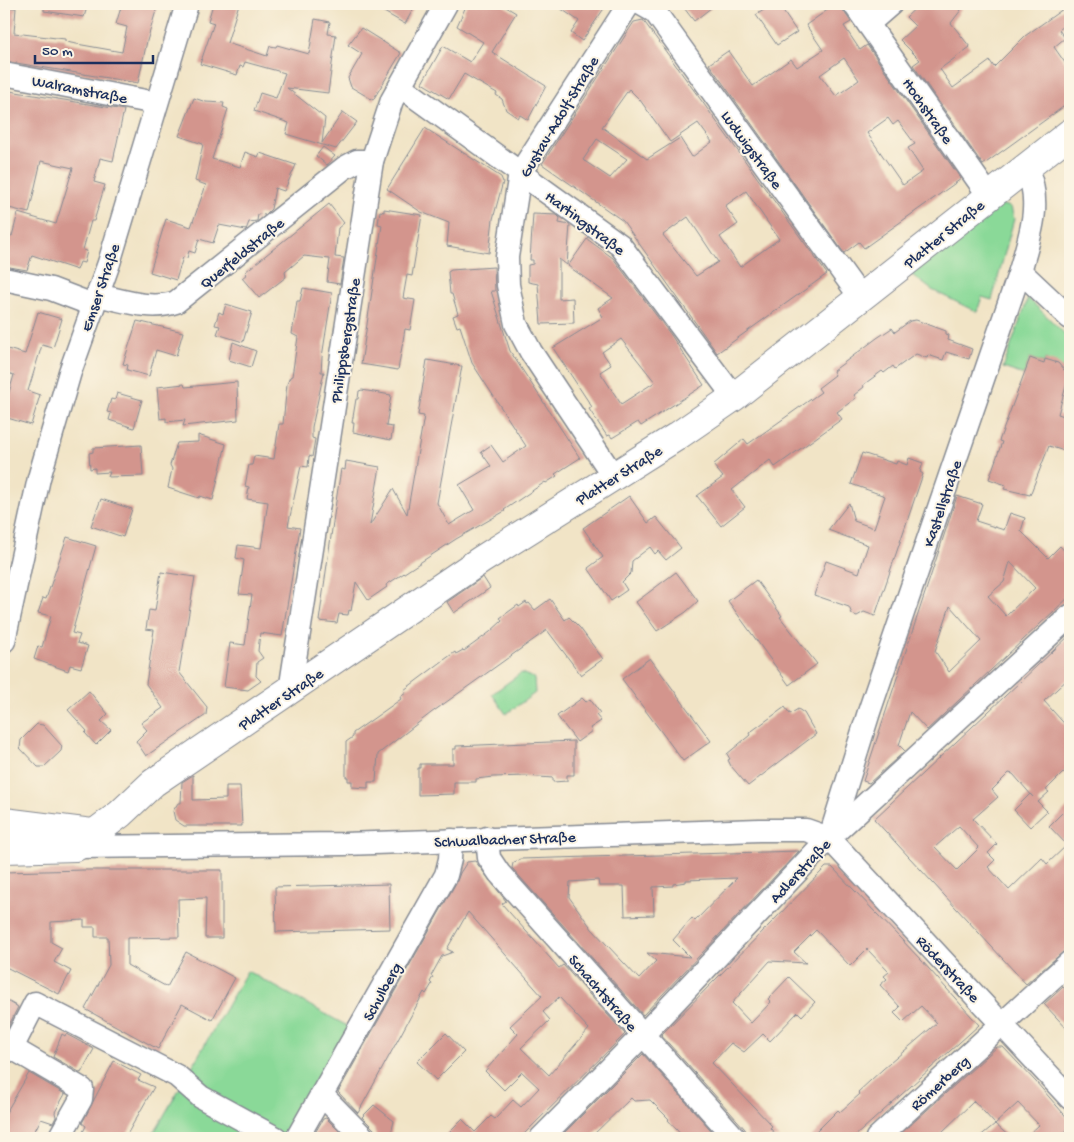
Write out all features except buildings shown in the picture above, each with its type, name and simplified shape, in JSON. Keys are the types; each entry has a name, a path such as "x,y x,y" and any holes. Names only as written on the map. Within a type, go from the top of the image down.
{"main road":[{"name":"Platter Straße","path":"83,837 120,814 146,788 481,560 614,477 734,397 1070,133"},
{"name":"Schwalbacher Straße","path":"4,821 83,837"},
{"name":"Schwalbacher Straße","path":"4,849 83,837"}],"street":[{"name":"Emser Straße","path":"4,641 39,478 70,372 95,300 187,4"},
{"name":"Philippsbergstraße","path":"290,691 372,161 390,107 446,4"},
{"name":"Gustav-Adolf-Straße","path":"614,477 531,352 516,324 508,285 507,257 520,173 629,4"},
{"name":"Ludwigstraße","path":"641,4 655,12 861,298"},
{"name":"Hochstraße","path":"854,4 990,196"},
{"path":"868,24 890,4"},
{"name":"Walramstraße","path":"4,74 156,103"},
{"name":"Hartingstraße","path":"400,86 625,250 734,397"},
{"name":"Querfeldstraße","path":"4,279 95,300 146,305 169,305 176,302 344,168 358,161 372,161"},
{"name":"Kastellstraße","path":"829,838 869,712 1020,271 1032,228 1035,206 1035,192 1026,167"},
{"path":"1020,271 1070,318"},
{"name":"Emser Straße","path":"4,614 18,572"},
{"name":"Adlerstraße","path":"541,1138 642,1036 829,838 1070,616"},
{"name":"Schwalbacher Straße","path":"83,837 179,845 344,844 487,838 800,830 829,838"},
{"name":"Schachtstraße","path":"487,838 489,858 499,874 735,1138"},
{"name":"Röderstraße","path":"829,838 1070,1098"},
{"name":"Schulberg","path":"297,1138 446,875 450,859 451,840"},
{"name":"Römerberg","path":"877,1138 1070,962"},
{"path":"59,1138 81,1099 82,1089 17,1051 16,1042 35,1003 177,1076 200,1097 276,1138"},
{"path":"322,1095 364,1138"}],"green space":[{"path":"998,204 1011,207 1014,219 992,300 982,297 977,312 932,290 908,272"},
{"path":"1028,298 1070,339 1070,372 1045,359 1044,363 1030,358 1024,375 1003,368"},
{"path":"521,673 534,678 535,693 506,714 492,694"},
{"path":"247,971 351,1028 288,1138 151,1138"}]}
